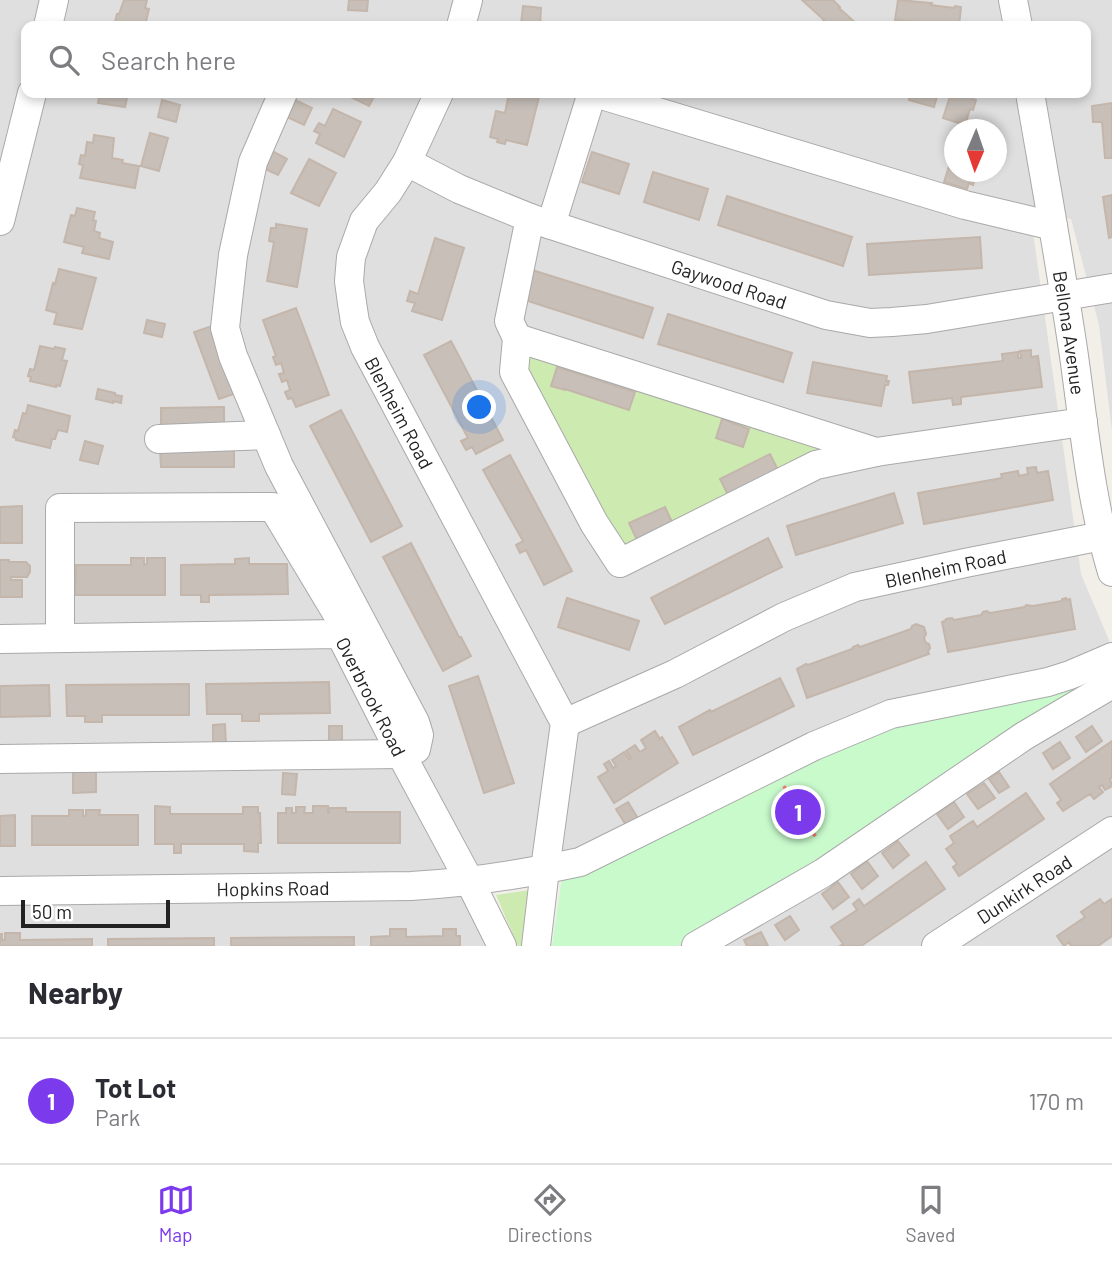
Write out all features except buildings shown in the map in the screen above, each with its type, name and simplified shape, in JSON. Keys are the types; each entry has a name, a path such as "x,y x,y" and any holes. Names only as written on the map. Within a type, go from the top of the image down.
{"street":[{"path":"49,21 54,0"},
{"path":"462,21 468,0"},
{"path":"1013,0 1017,21"},
{"path":"0,221 31,98"},
{"path":"0,759 401,754 416,749 419,735 415,722 279,466 233,356 225,328 233,255 253,162 281,98"},
{"name":"Blenheim Road","path":"437,98 407,162 388,192 364,221 351,257 349,281 355,322 365,347 565,723 675,674 785,618 855,587 1102,536"},
{"path":"591,98 540,221 509,321 517,338 514,372 594,523 620,563 816,465 876,452 1083,422"},
{"path":"610,98 965,205 1053,226"},
{"name":"Bellona Avenue","path":"1031,98 1102,536 1112,572"},
{"name":"Gaywood Road","path":"407,162 459,189 540,221 826,315 870,323 928,319 1112,288"},
{"path":"517,338 876,452"},
{"path":"159,439 266,435"},
{"path":"60,638 60,508 273,507 339,618 340,634"},
{"name":"Overbrook Road","path":"0,639 340,634 502,946"},
{"name":"Hopkins Road","path":"0,891 411,887 470,881 580,862 814,746 891,713 1048,682 1070,676 1112,657"},
{"path":"696,946 823,873 1024,736 1112,684"},
{"path":"536,946 565,723"},
{"name":"Dunkirk Road","path":"936,946 1112,831"}],"path":[{"path":"774,766 793,805 816,837"}],"shaded area":[{"path":"0,0 1112,0 1112,431 1099,325 1071,219 1030,211 1081,574 1111,645 1069,666 916,695 465,903 486,946 0,946"},
{"path":"1112,692 1112,946 677,946 781,892"}],"green space":[{"path":"526,353 834,449 624,549 525,369"},
{"path":"1098,680 781,892 677,946 552,946 562,877 869,730"},
{"path":"530,890 525,946 518,946 496,895"}],"place":[{"name":"Tot Lot","path":"798,812"}]}
